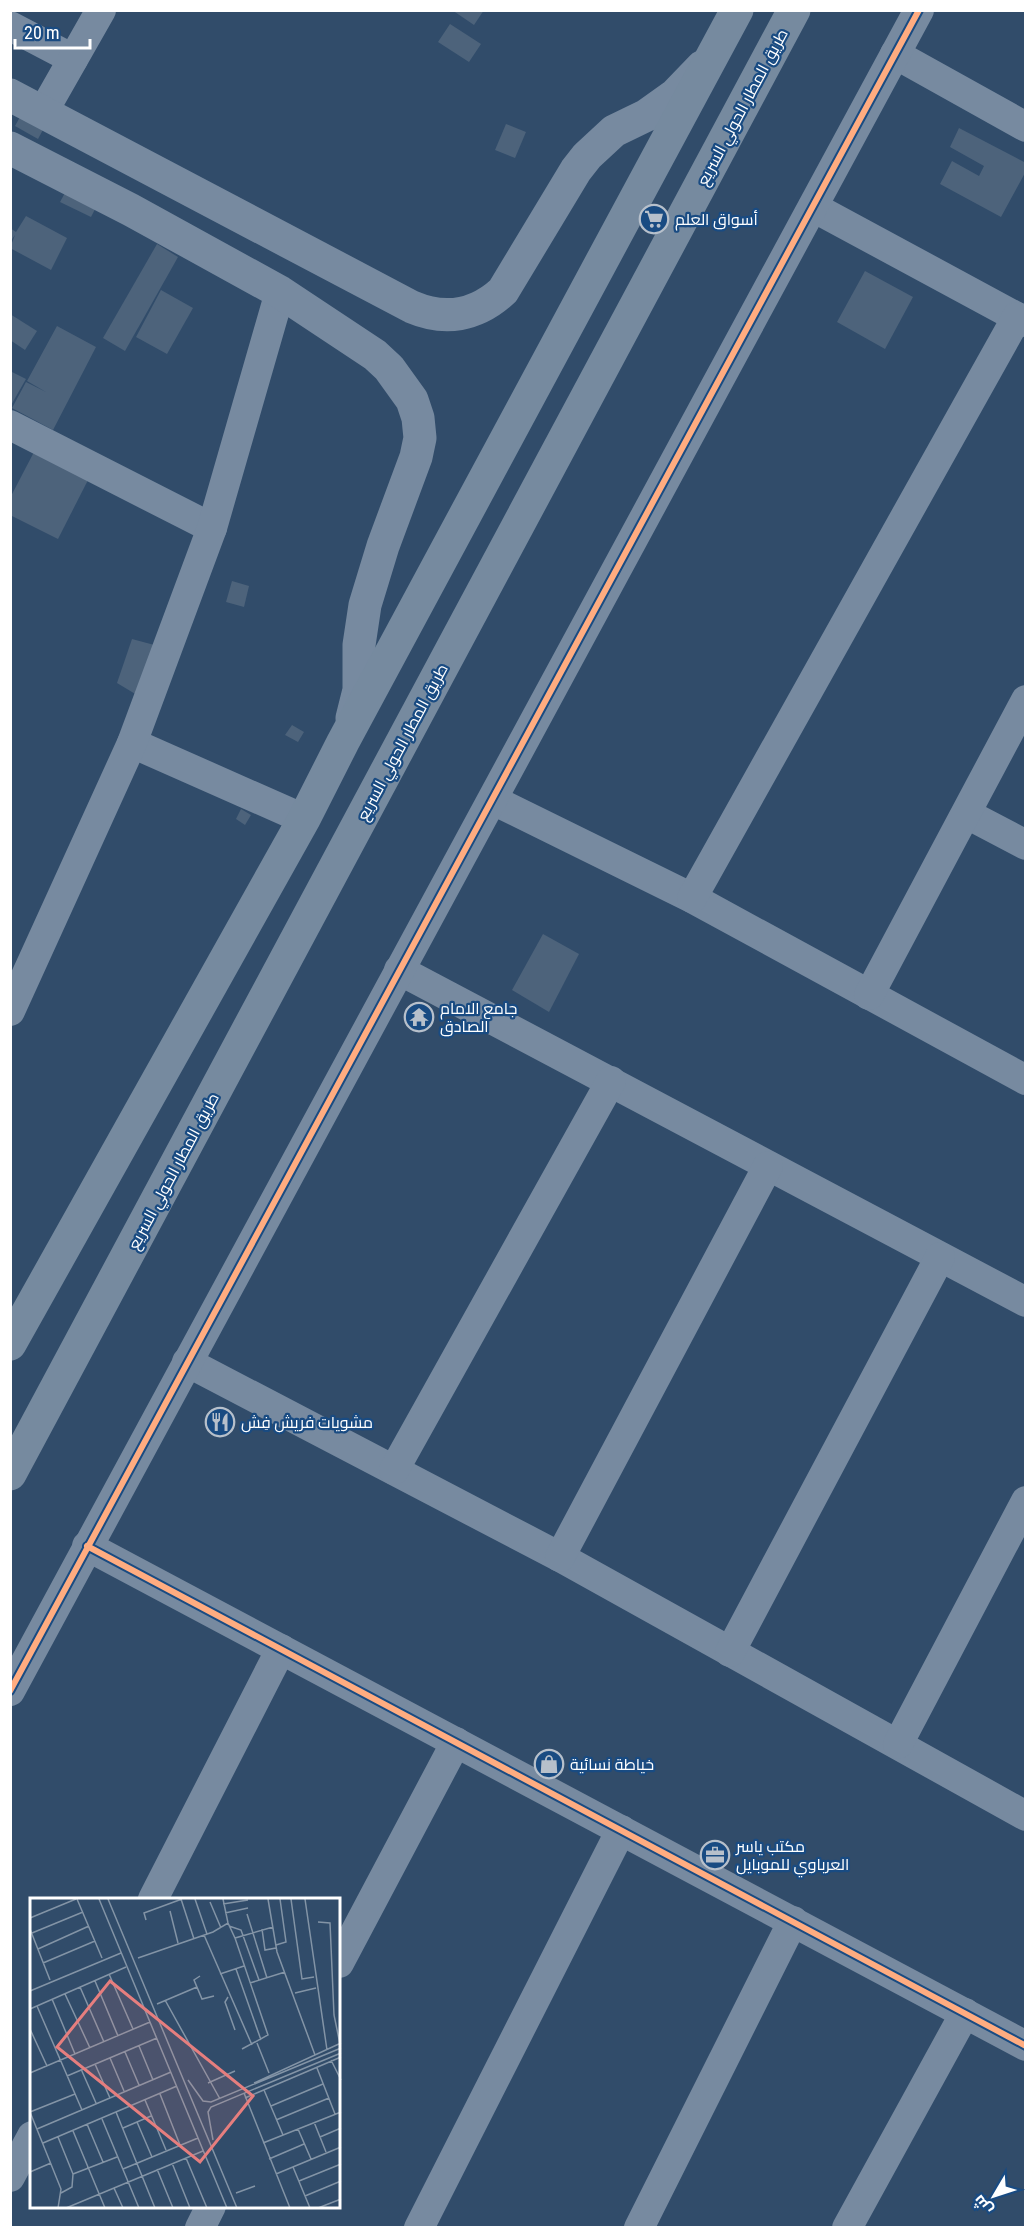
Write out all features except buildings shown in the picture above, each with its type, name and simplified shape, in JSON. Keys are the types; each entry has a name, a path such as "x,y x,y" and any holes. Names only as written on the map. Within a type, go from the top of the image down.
{"highway":[{"path":"10,1344 304,819 343,742 737,10"},
{"name":"طريق المطار الحولي السريع","path":"10,1474 794,10"}],"street":[{"path":"43,112 101,10"},
{"path":"10,1690 919,10"},
{"path":"10,26 73,59"},
{"path":"10,95 412,307 439,316 453,316 480,308 493,301 503,291 576,170 587,156 614,131 647,115 675,95 696,75 717,46"},
{"path":"895,54 1026,127"},
{"path":"10,148 131,210 280,292 375,355 389,368 412,400 418,418 420,438 416,457 383,546 365,605 360,645 359,690 354,713 343,742"},
{"path":"692,898 1021,320 813,207"},
{"path":"10,1011 132,743 212,528 280,292"},
{"path":"10,425 212,528"},
{"path":"869,995 1026,700"},
{"path":"132,743 304,819"},
{"path":"493,800 692,898 1026,1080"},
{"path":"967,814 1026,845"},
{"path":"399,970 940,1257 1023,1295"},
{"path":"394,1470 611,1081"},
{"path":"560,1557 768,1166"},
{"path":"730,1652 940,1257"},
{"path":"187,1362 560,1557 1026,1816"},
{"path":"898,1744 1026,1501"},
{"path":"87,1546 1026,2046"},
{"path":"154,1898 281,1649"},
{"path":"340,1961 456,1742"},
{"path":"419,2228 621,1830"},
{"path":"639,2228 793,1921"},
{"path":"847,2228 965,2013"},
{"path":"10,2177 30,2140"},
{"path":"200,2228 210,2208"}],"cycle path":[{"path":"10,1691 919,10"},
{"path":"87,1546 1026,2046"}],"place":[{"name":"أسواق العلم","path":"654,219"},
{"name":"جامع الامام الصادق","path":"419,1017"},
{"name":"مشويات فريش فِش","path":"220,1422"},
{"name":"خياطة نسائية","path":"549,1764"},
{"name":"مكتب ياسر العرباوي للموبايل","path":"715,1855"}]}
